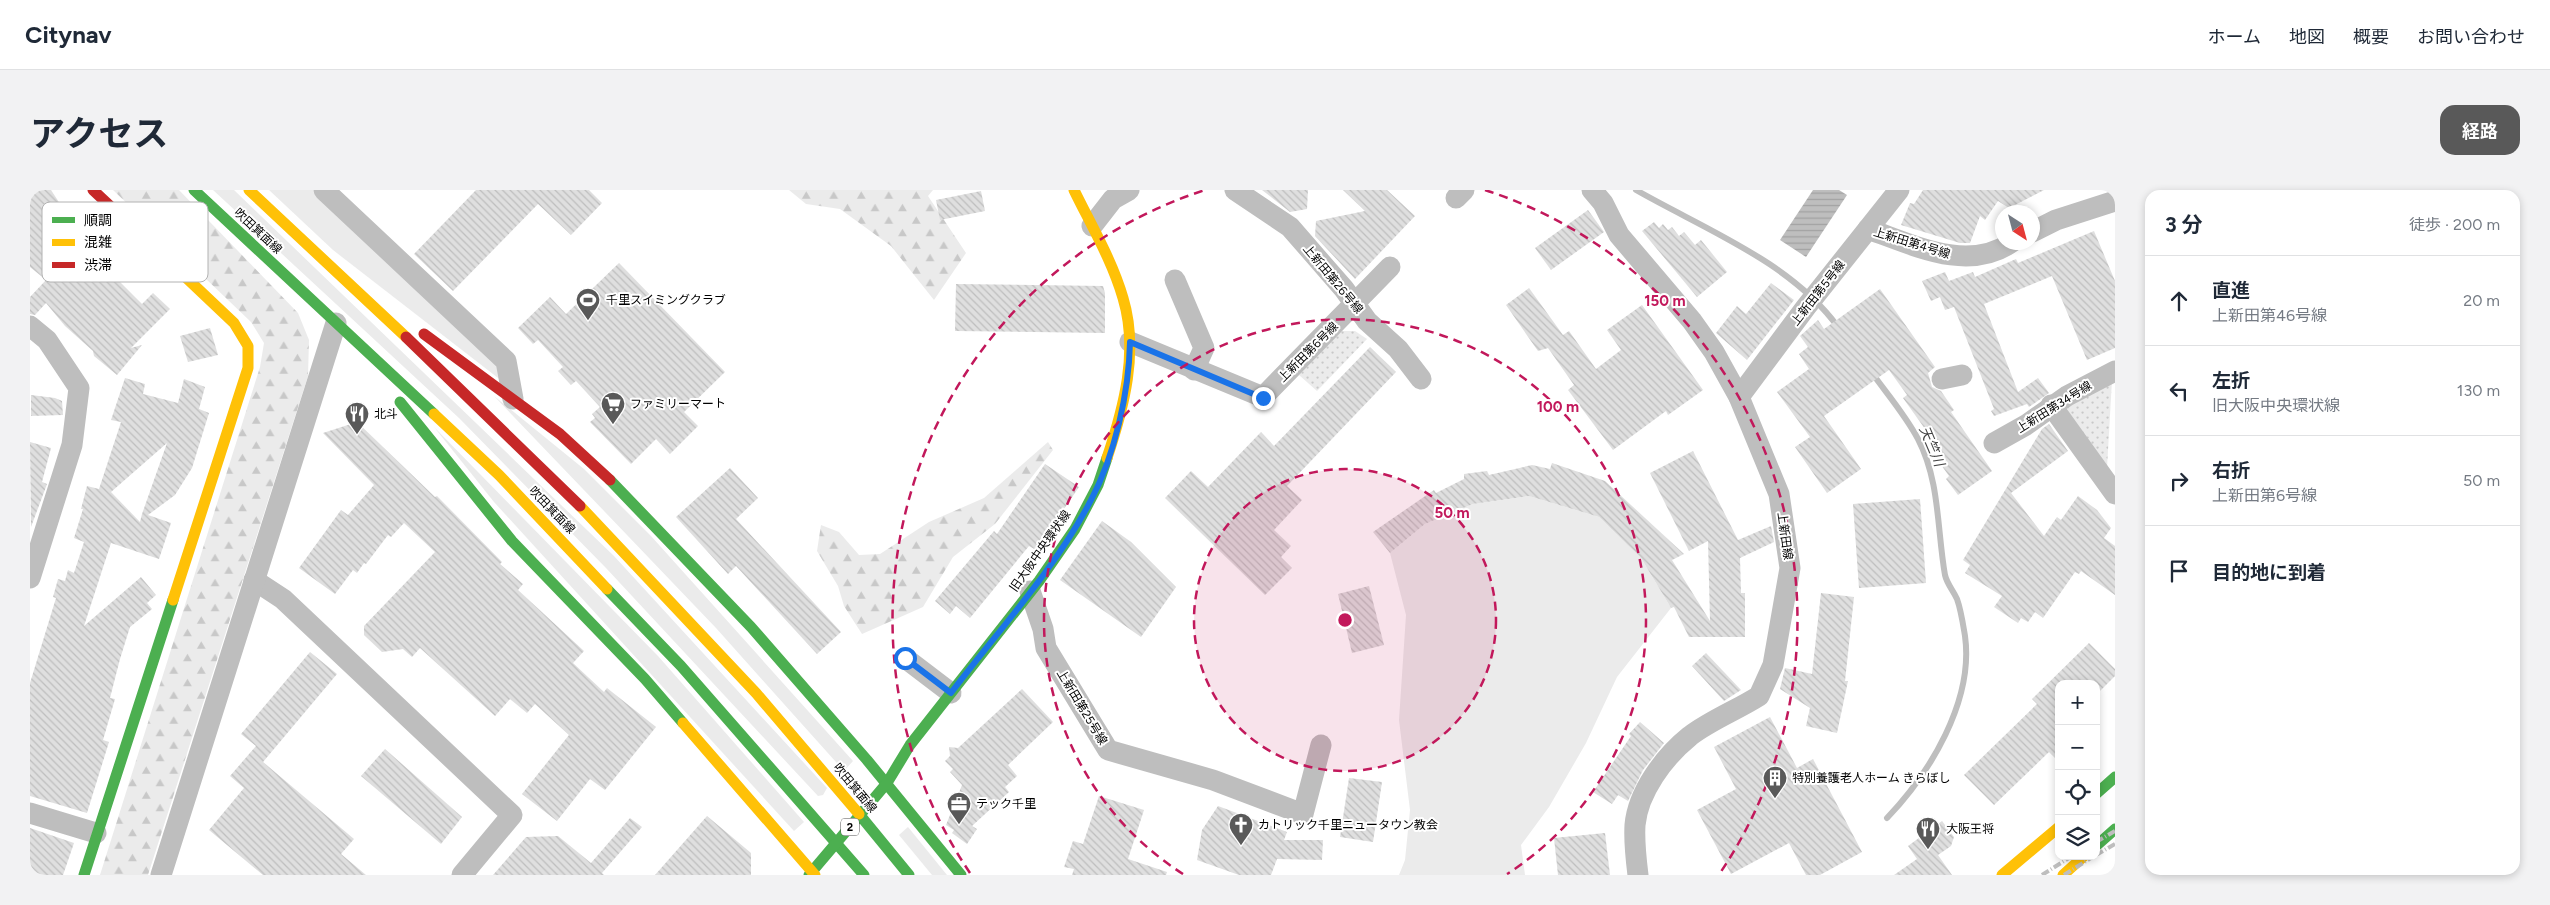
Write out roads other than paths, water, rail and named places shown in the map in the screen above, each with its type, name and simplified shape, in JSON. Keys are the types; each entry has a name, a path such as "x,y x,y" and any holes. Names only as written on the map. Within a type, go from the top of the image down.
{"main road":[{"path":"93,190 106,202"},
{"name":"吹田箕面線","path":"194,190 207,202"},
{"name":"吹田箕面線","path":"249,190 327,261 521,448 637,565 840,790 909,875"},
{"name":"旧大阪中央環状線","path":"812,874 887,783 910,745 1030,592 1075,529 1098,484 1122,412 1130,361 1130,342 1124,299 1110,262 1074,190"},
{"name":"吹田箕面線","path":"208,203 499,475 583,561 681,666 816,817 864,875"},
{"path":"327,261 560,434 607,477 750,627 887,783 961,875"},
{"path":"84,875 96,833 248,368 248,346 234,323 191,282"},
{"path":"336,323 512,541 644,679 812,874"},
{"path":"2100,791 2115,778"},
{"path":"2100,842 2115,829"},
{"path":"2002,875 2055,830"},
{"path":"2063,875 2080,860"}],"street":[{"path":"324,190 506,361 513,399"},
{"path":"1092,226 1113,199 1129,190"},
{"name":"上新田第26号線","path":"1235,190 1290,227 1367,320 1398,349 1421,379"},
{"name":"上新田線","path":"1592,190 1603,203 1614,227 1628,247 1702,334 1739,397 1779,494 1790,568 1773,665 1759,696 1690,736 1672,752 1640,802 1635,823 1638,875"},
{"name":"上新田第5号線","path":"1739,397 1812,299 1899,190"},
{"path":"2040,228 2056,220 2115,201"},
{"name":"上新田第4号線","path":"1868,229 1936,252 1957,256 1974,258 1992,254 1999,250"},
{"name":"上新田第6号線","path":"1130,342 1263,398 1390,267"},
{"path":"1175,280 1204,348 1194,370"},
{"path":"160,875 336,323"},
{"path":"30,326 47,340 79,388 72,445 30,578"},
{"name":"上新田第34号線","path":"1994,443 2026,426 2051,406 2115,371"},
{"path":"2051,406 2115,494"},
{"path":"254,580 283,599 512,815 462,875"},
{"name":"上新田第25号線","path":"1030,592 1043,629 1046,648 1108,750 1213,780 1303,814 1321,745"},
{"path":"905,658 951,693"},
{"path":"30,813 96,833"}],"waterway":[{"name":"天竺川","path":"1636,190 1717,233 1771,265 1819,304 1838,327"},
{"name":"天竺川","path":"1872,373 1908,422 1925,455 1937,506 1945,575 1957,599 1962,617 1966,661 1963,686 1946,734 1919,780 1887,818"}],"railway":[{"path":"2100,840 2115,831"},
{"path":"2100,853 2115,844"},
{"path":"2042,875 2066,860"},
{"path":"2064,875 2088,860"}],"place":[{"name":"千里スイミングクラブ","path":"588,321"},
{"name":"ファミリーマート","path":"613,425"},
{"name":"北斗","path":"357,435"},
{"name":"特別養護老人ホーム きらぼし","path":"1775,799"},
{"name":"テック千里","path":"959,825"},
{"name":"カトリック千里ニュータウン教会","path":"1241,846"},
{"name":"大阪王将","path":"1928,850"}]}
